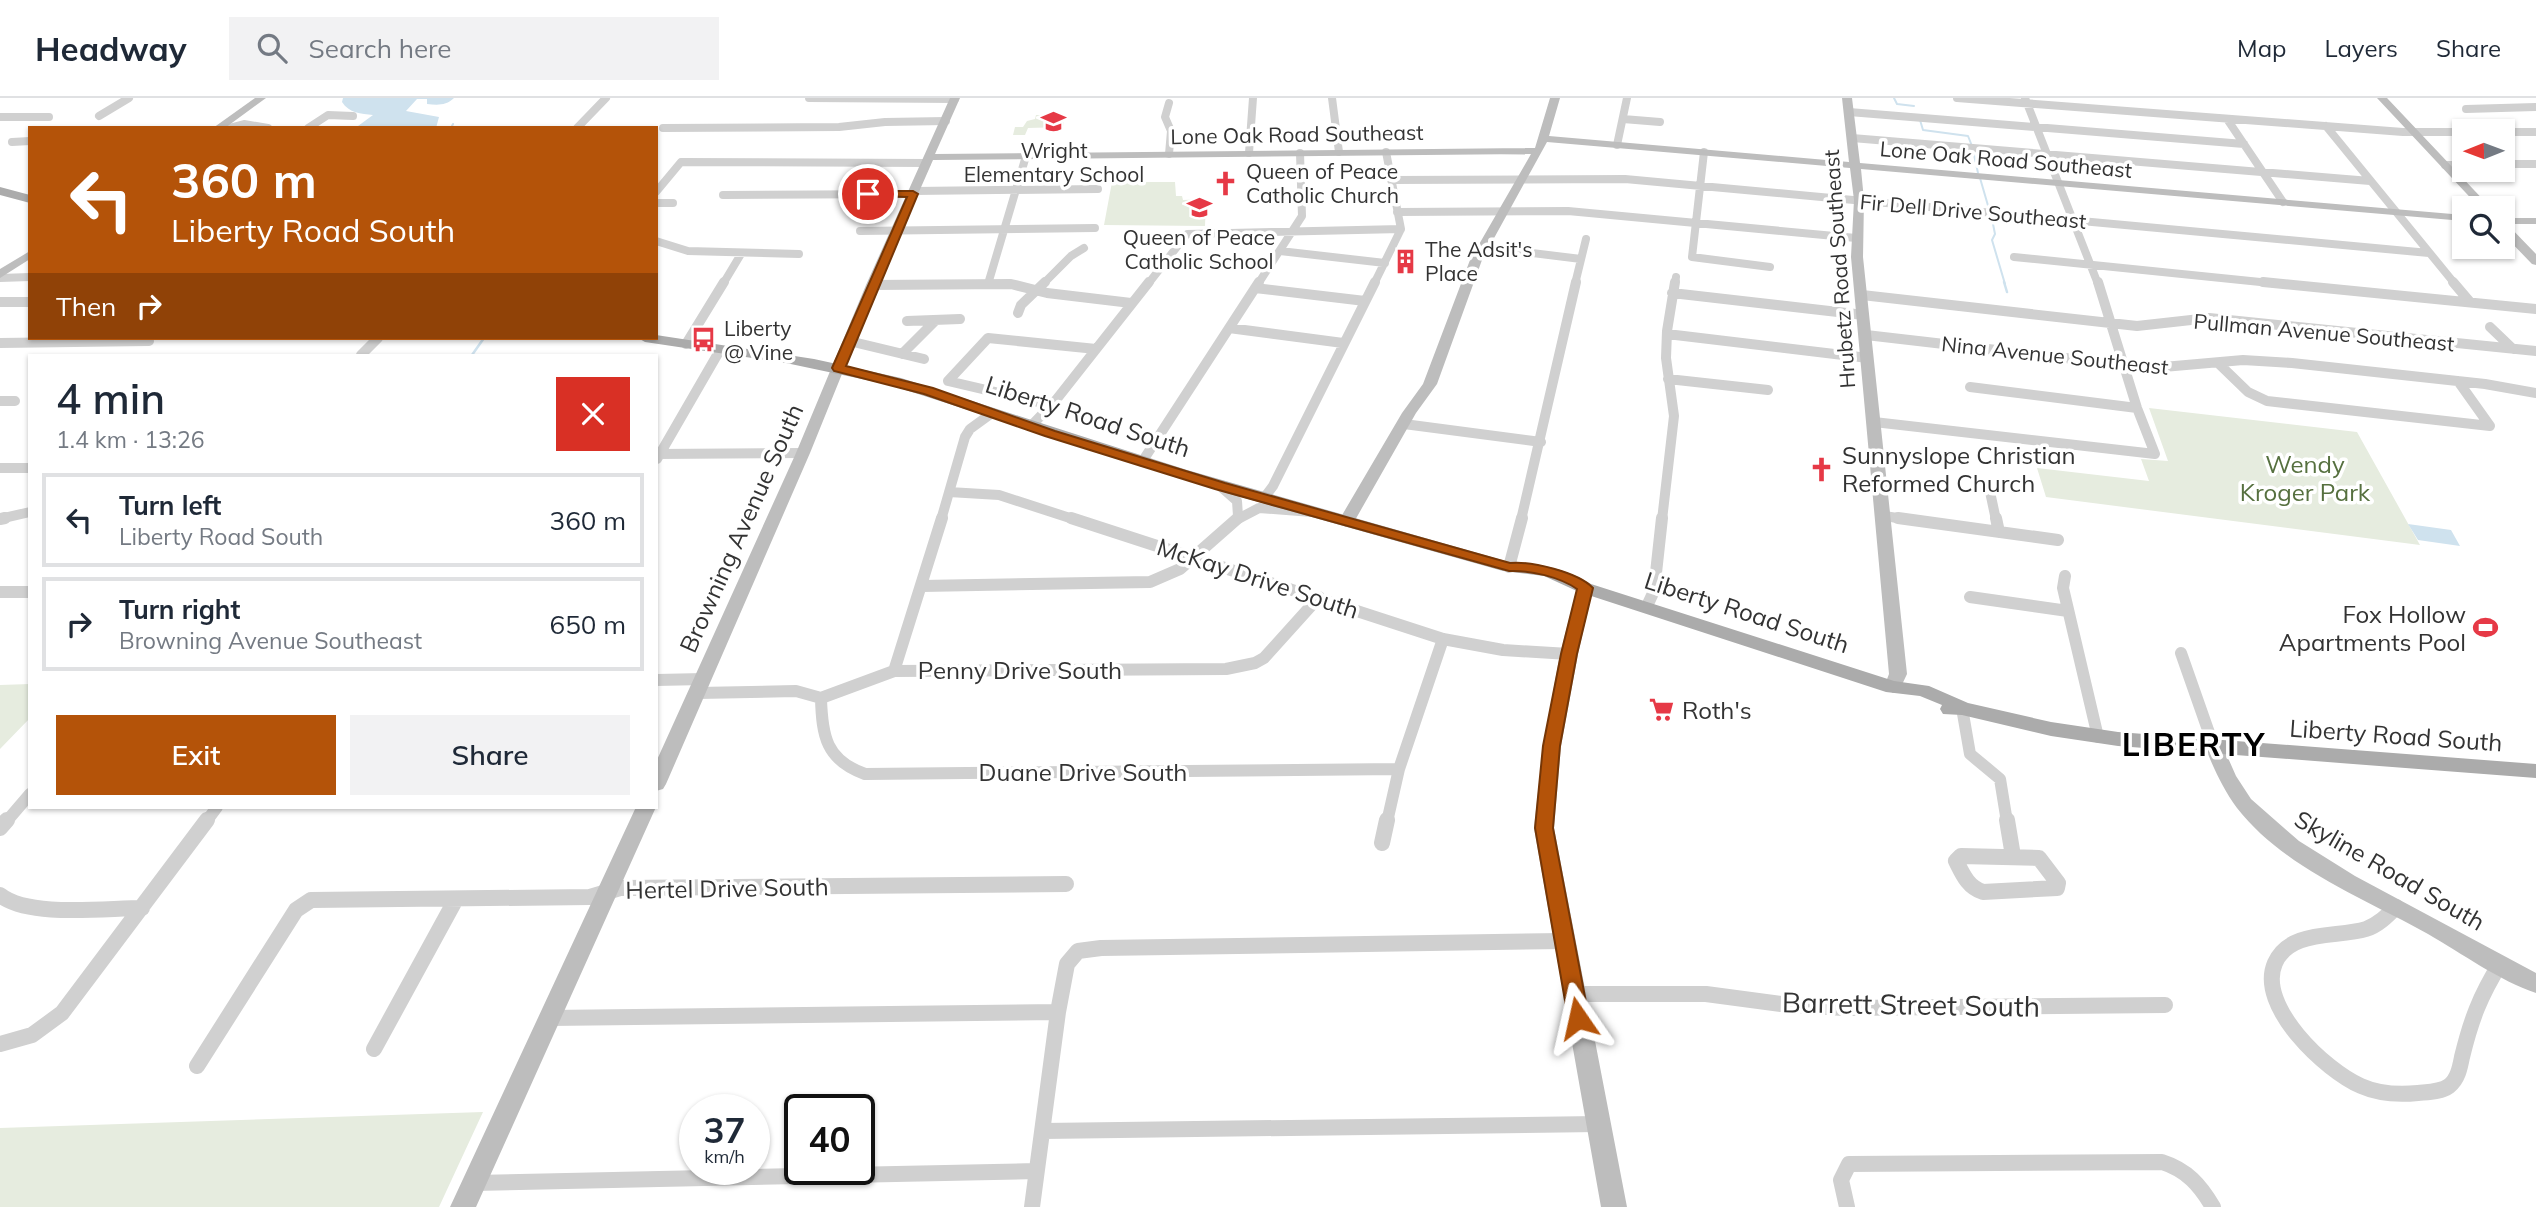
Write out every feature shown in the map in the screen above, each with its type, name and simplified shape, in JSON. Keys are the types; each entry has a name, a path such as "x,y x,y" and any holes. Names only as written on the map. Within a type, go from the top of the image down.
{"main road":[{"path":"0,191 28,198"},
{"name":"Liberty Road South","path":"658,340 839,368 934,393 1220,486 1509,567 1519,574 1569,589 1585,588 1647,607 1893,687 1904,696 1948,710 1962,708 2029,725 2098,737 2536,771"}],"street":[{"path":"99,116 129,98"},
{"path":"221,126 261,98"},
{"path":"580,126 606,98"},
{"path":"809,98 955,98"},
{"name":"Browning Avenue South","path":"658,780 803,453 872,285 955,98"},
{"path":"1249,153 1254,114 1253,98"},
{"path":"1332,98 1339,152"},
{"path":"1346,522 1413,406 1430,384 1482,247 1544,139 1555,98"},
{"path":"1617,145 1627,98"},
{"name":"Hrubetz Road Southeast","path":"1847,98 1859,200 1856,238 1898,674 1893,687"},
{"path":"1957,98 2026,101 2414,133 2452,132"},
{"path":"2382,98 2475,196"},
{"path":"1874,422 2154,455 2093,266 2026,101"},
{"path":"1169,103 1165,117 1171,131 1169,154"},
{"path":"2466,108 2536,107"},
{"path":"1849,112 2244,144"},
{"path":"310,126 317,120 335,113 353,116"},
{"path":"0,117 49,117"},
{"path":"2227,118 2283,202"},
{"path":"1623,119 1660,122"},
{"path":"663,128 832,127 946,121"},
{"path":"234,126 263,126"},
{"path":"2326,126 2470,302"},
{"path":"2515,132 2536,132"},
{"path":"12,142 28,136"},
{"path":"1852,138 2370,181"},
{"name":"Lone Oak Road Southeast","path":"1544,139 2452,217"},
{"name":"Lone Oak Road Southeast","path":"658,190 681,162 1538,151"},
{"path":"1264,498 1273,486 1401,229 1386,152"},
{"path":"1704,152 1692,257 1770,267"},
{"path":"1142,462 1302,216 1300,153"},
{"path":"988,284 1026,156"},
{"path":"2515,164 2536,164"},
{"path":"2445,165 2452,165"},
{"name":"Fir Dell Drive Southeast","path":"1391,180 1625,179 2428,253"},
{"path":"723,195 1098,189"},
{"path":"658,203 673,203"},
{"path":"1397,212 1568,211 1856,238"},
{"path":"2515,222 2536,221"},
{"path":"860,231 1095,228"},
{"path":"1031,426 1051,405 1184,236 1191,233 1401,229"},
{"path":"2515,238 2536,261"},
{"path":"1509,567 1541,442 1548,395 1586,239"},
{"path":"658,241 669,243 685,251 799,254"},
{"path":"1482,247 1581,259"},
{"path":"1018,313 1021,305 1071,256 1084,248"},
{"path":"1280,251 1385,263"},
{"path":"686,344 741,254"},
{"path":"0,276 28,255"},
{"path":"2014,257 2536,309"},
{"path":"0,276 28,278"},
{"path":"1647,607 1654,591 1674,416 1668,379 1667,334 1676,277"},
{"path":"872,285 1011,284 1132,303"},
{"path":"1255,288 1365,301"},
{"path":"1672,293 1864,315"},
{"name":"Pullman Avenue Southeast","path":"1862,295 2110,323 2157,326 2190,318 2209,318 2536,351"},
{"path":"0,302 28,302"},
{"path":"907,321 960,319"},
{"path":"902,354 936,320"},
{"path":"2490,327 2513,349"},
{"path":"1229,328 1343,343"},
{"path":"1667,334 1868,358"},
{"name":"Nina Avenue Southeast","path":"1866,335 2172,368 2278,361 2458,381 2536,393"},
{"path":"934,393 988,338 1096,349"},
{"path":"362,354 376,340"},
{"path":"0,343 149,341"},
{"path":"849,341 924,359"},
{"path":"658,456 720,350"},
{"path":"2218,363 2248,392 2267,401 2490,426 2458,381"},
{"path":"1668,379 1769,390"},
{"path":"948,381 1051,405"},
{"path":"1970,387 2137,408"},
{"path":"0,401 15,401"},
{"path":"894,671 967,433 992,413"},
{"path":"1404,424 1541,442"},
{"path":"658,456 803,453"},
{"path":"0,468 28,468"},
{"path":"1220,486 1237,498 1240,506 1238,516"},
{"path":"1989,486 1999,532"},
{"name":"McKay Drive South","path":"949,492 999,495 1443,639 1503,650 1569,654"},
{"path":"922,586 1150,582 1168,578 1195,559 1238,516 1262,508 1312,512"},
{"path":"0,519 28,512"},
{"path":"1884,516 2058,540"},
{"path":"2066,576 2063,588 2098,737"},
{"path":"1585,588 1569,654 1552,746 1544,809 1546,849 1614,1207"},
{"path":"0,592 28,592"},
{"name":"Penny Drive South","path":"821,698 894,671 1226,669 1245,666 1264,658 1319,597"},
{"path":"1970,597 2068,611"},
{"path":"1382,843 1399,769 1443,639"},
{"path":"2181,653 2214,747"},
{"path":"658,680 701,686 796,691 821,698"},
{"name":"Duane Drive South","path":"821,698 828,747 832,755 844,765 865,774 1399,769"},
{"path":"1962,708 1971,756 1991,769 2000,779 2013,856"},
{"name":"Skyline Road South","path":"2214,747 2220,766 2235,793 2261,822 2298,850 2536,984"},
{"path":"0,828 28,796"},
{"path":"0,1044 32,1035 62,1013 216,809"},
{"path":"463,1207 645,809"},
{"path":"1961,856 2013,856 2039,858 2058,883 2057,888 1983,892 1969,886 1955,861 1961,856"},
{"name":"Hertel Drive South","path":"197,1066 296,910 305,902 590,897 620,888 1066,884"},
{"path":"0,895 10,903 33,909 142,908"},
{"path":"374,1049 456,899"},
{"path":"2396,907 2380,922 2367,929 2313,936 2290,946 2274,965 2273,983 2277,1000 2291,1027 2331,1068 2351,1081 2370,1089 2397,1095 2434,1091 2449,1086 2458,1073 2478,1000 2500,964"},
{"path":"1032,1207 1058,1012 1067,964 1078,950 1563,941"},
{"name":"Barrett Street South","path":"1574,994 1706,994 1781,1004 1843,1008 2165,1005"},
{"path":"549,1018 1058,1012"},
{"path":"1043,1131 1598,1124"},
{"path":"1847,1207 1840,1186 1841,1172 1849,1164 2106,1162 2162,1162 2176,1166 2201,1186 2213,1207"},
{"path":"474,1183 1036,1171"}],"green space":[{"path":"1036,115 1061,115 1059,122 1064,122 1063,127 1028,128 1025,135 1013,135 1015,127 1023,127 1027,121 1035,119"},
{"path":"1112,182 1175,182 1176,196 1182,196 1183,200 1206,199 1205,226 1104,225"},
{"name":"Wendy Kroger Park","path":"2149,408 2357,432 2420,545 2046,497 2037,468 2149,481 2141,459 2168,461"},
{"path":"28,684 28,720 0,749 0,685"},
{"path":"483,1112 439,1207 0,1207 0,1128"}],"water":[{"path":"343,98 454,98 438,105 427,104 427,99 417,99 406,111 439,117 437,126 358,126 373,115 352,111 342,102"},
{"path":"2408,524 2451,530 2460,546 2418,540"}],"waterway":[{"path":"1894,98 1897,104 1914,106"},
{"path":"1920,120 1923,130 1968,136 1972,146"},
{"path":"1973,150 1978,173"},
{"path":"1980,178 1989,209"},
{"path":"1991,214 1995,234 1992,240 2005,284"},
{"path":"2004,282 2007,292"},
{"path":"473,354 483,340"}],"place":[{"name":"Wright Elementary School","path":"1054,121"},
{"name":"Queen of Peace Catholic Church","path":"1226,183"},
{"name":"Queen of Peace Catholic School","path":"1199,208"},
{"name":"The Adsit's Place","path":"1405,261"},
{"name":"Liberty @ Vine","path":"704,340"},
{"name":"Sunnyslope Christian Reformed Church","path":"1822,469"},
{"name":"Fox Hollow Apartments Pool","path":"2486,628"},
{"name":"Roth's","path":"1662,710"}],"district":[{"name":"LIBERTY","path":"2194,744"}],"route":[{"path":"868,194 913,194 872,285 839,368 928,391 1050,433 1220,486 1421,544 1509,567 1522,566 1574,580 1585,588 1569,654 1552,746 1544,809 1546,849 1578,1018"}]}
